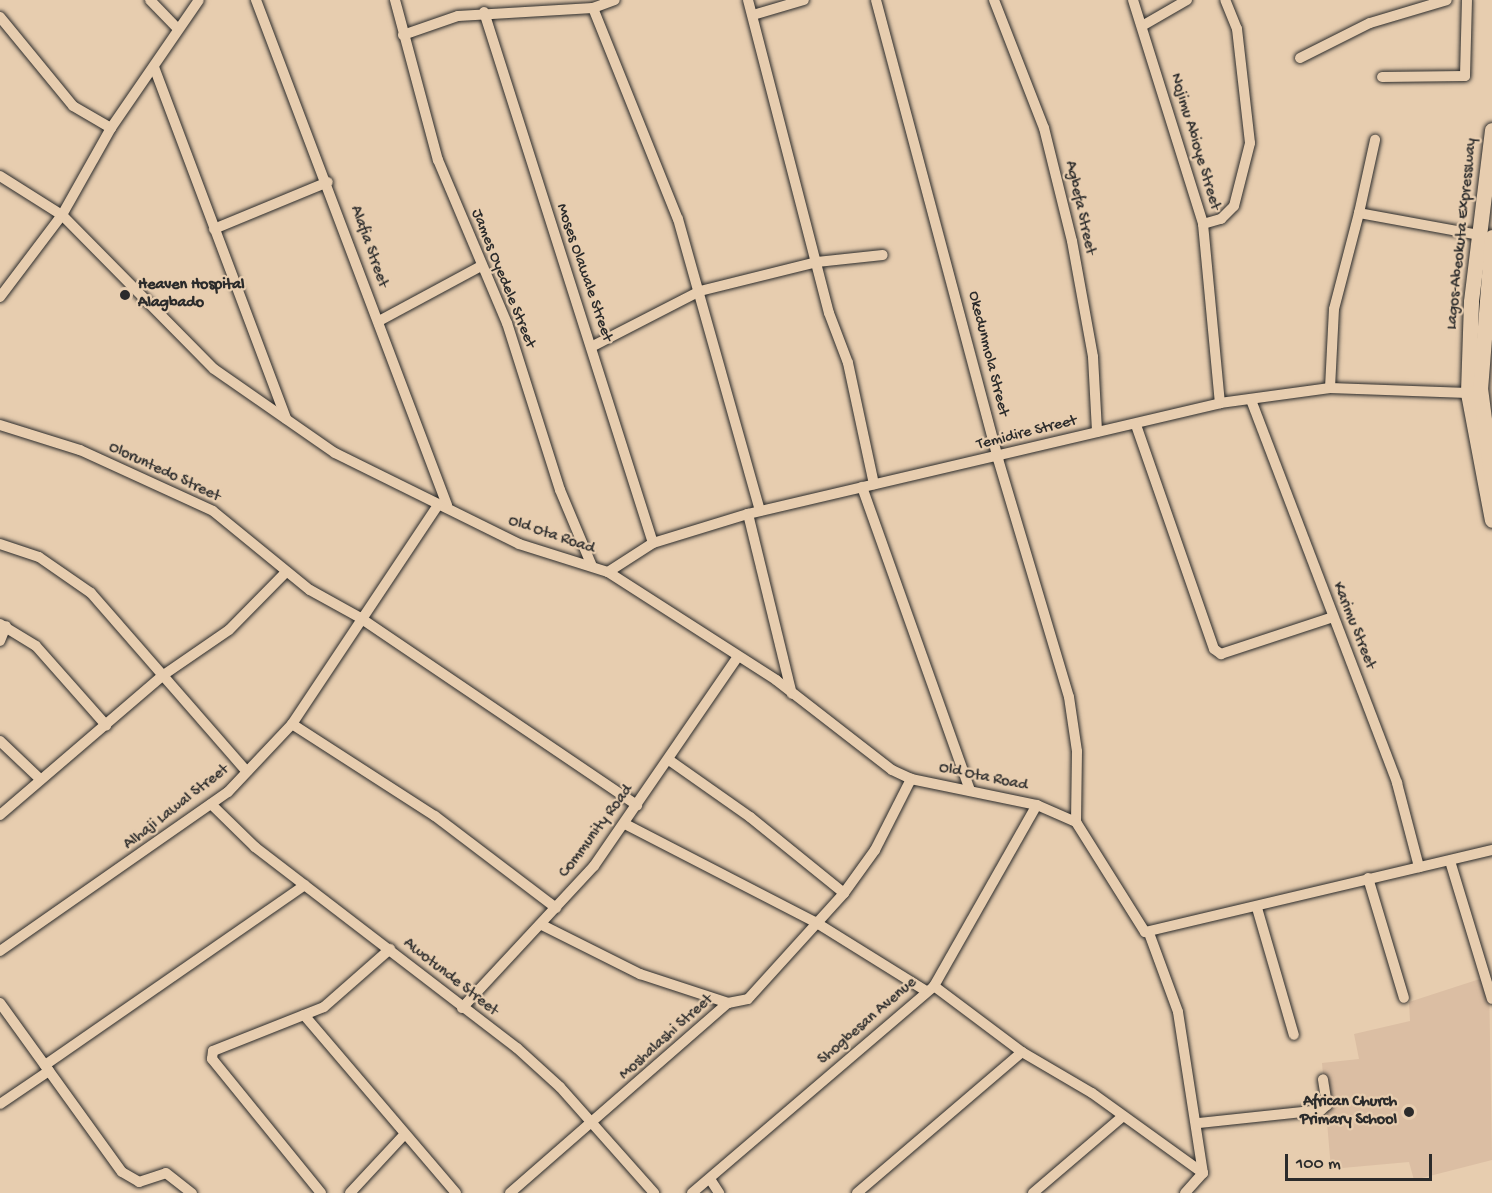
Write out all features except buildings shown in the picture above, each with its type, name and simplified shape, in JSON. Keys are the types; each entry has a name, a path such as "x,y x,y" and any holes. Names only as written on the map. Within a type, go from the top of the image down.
{"highway":[{"name":"Lagos-Abeokuta Expressway","path":"1492,130 1485,236 1468,393 1492,519"},
{"name":"Lagos-Abeokuta Expressway","path":"1485,236 1487,411 1492,480"}],"street":[{"path":"150,0 177,28"},
{"path":"0,297 62,215 111,128 154,67 177,28 200,0"},
{"name":"Alafia Street","path":"256,0 328,182 379,321 442,505"},
{"name":"James Oyedele Street","path":"395,0 438,160 507,323 560,490 592,566"},
{"path":"403,35 484,12 593,8 615,0"},
{"path":"748,0 817,262 848,363 874,484"},
{"path":"753,15 804,0"},
{"name":"Okedunmola Street","path":"876,0 998,459 1069,697 1077,751 1076,822"},
{"name":"Agbefa Street","path":"994,0 1044,128 1069,229 1093,357 1097,432"},
{"name":"Nojimu Abioye Street","path":"1133,0 1203,224 1220,403"},
{"path":"1142,26 1187,0"},
{"path":"1203,224 1221,219 1234,206 1250,143 1238,29 1226,0"},
{"path":"1300,58 1370,23 1447,0"},
{"path":"1382,77 1465,76 1467,0"},
{"path":"593,8 634,100 700,291 760,511"},
{"name":"Moses Olawale Street","path":"484,12 593,346 653,543"},
{"path":"0,17 73,106 111,128"},
{"path":"154,67 286,419"},
{"path":"1330,388 1334,309 1375,140"},
{"name":"Old Ota Road","path":"0,176 62,215 214,369 335,453 519,544 608,573 792,694 870,757 911,779 1037,805 1076,822"},
{"path":"214,229 328,182"},
{"path":"1359,213 1485,236"},
{"path":"593,346 700,291 817,262 884,255"},
{"path":"379,321 481,266"},
{"name":"Temidire Street","path":"608,573 653,543 748,514 874,484 998,459 1097,432 1136,425 1220,403 1330,388 1468,393"},
{"name":"Karimu Street","path":"1251,400 1397,783 1419,867"},
{"name":"Oloruntedo Street","path":"0,425 86,453 213,512 286,572 359,617 637,806"},
{"path":"1136,425 1214,649 1221,654 1333,617"},
{"path":"862,487 970,790"},
{"name":"Alhaji Lawal Street","path":"0,951 211,804 247,772 292,724 359,617 442,505"},
{"path":"748,514 792,694"},
{"path":"0,544 39,557 92,593 247,772"},
{"path":"0,815 40,778 162,676 229,630 286,572"},
{"path":"0,641 3,625 36,646 106,725"},
{"name":"Community Road","path":"462,1008 542,925 625,824 737,658"},
{"path":"292,724 435,816 556,908"},
{"path":"0,741 40,778"},
{"path":"669,760 750,817 844,893"},
{"name":"Moshalashi Street","path":"510,1193 594,1124 728,1003 748,999 815,922 844,893 875,850 911,779"},
{"name":"Awotunde Street","path":"211,804 230,827 390,949 462,1008 517,1048 594,1124 654,1193"},
{"name":"Shogbesan Avenue","path":"692,1193 930,989 1037,805"},
{"path":"1076,822 1149,933 1178,1012 1199,1123 1203,1173 1185,1193"},
{"path":"625,824 815,922 930,989 1022,1052 1123,1116 1203,1173"},
{"path":"1149,933 1257,908 1368,878 1492,850"},
{"path":"1450,861 1492,999"},
{"path":"1368,878 1404,998"},
{"path":"0,1104 47,1068 305,885"},
{"path":"1257,908 1294,1035"},
{"path":"542,925 640,974 728,1003"},
{"path":"321,1193 212,1059 217,1047 304,1015 335,1000 390,949"},
{"path":"0,1003 132,1181 166,1173 192,1193"},
{"path":"304,1015 403,1136 456,1193"},
{"path":"857,1193 1022,1052"},
{"path":"1199,1123 1321,1110 1327,1105 1323,1079"},
{"path":"1033,1193 1123,1116"},
{"path":"350,1193 403,1136"},
{"path":"710,1179 719,1193"}],"shaded area":[{"name":"African Church Primary School","path":"1489,976 1492,1160 1414,1180 1409,1162 1331,1169 1322,1063 1359,1059 1354,1034 1410,1021 1409,1002"}],"place":[{"name":"Heaven Hospital Alagbado","path":"125,295"},
{"name":"African Church Primary School","path":"1409,1112"}]}
